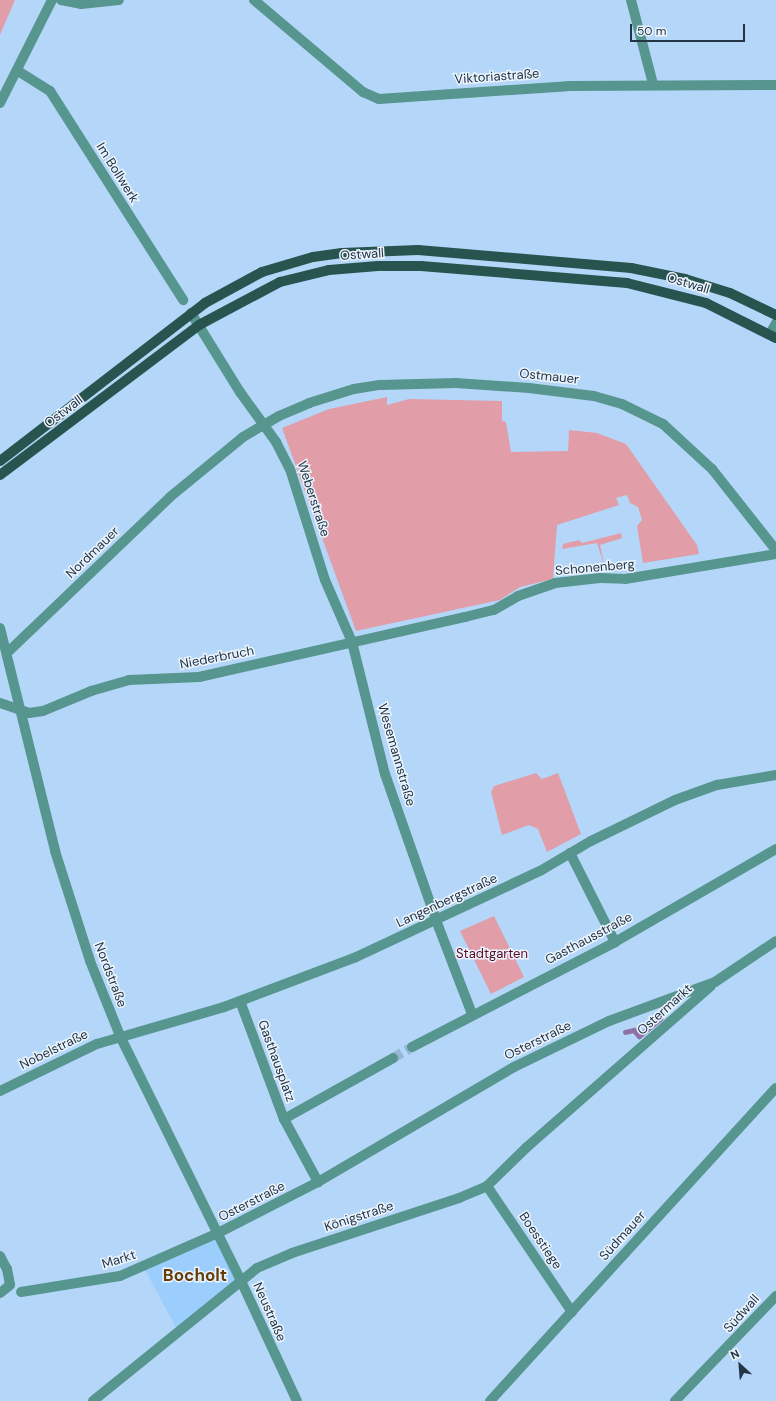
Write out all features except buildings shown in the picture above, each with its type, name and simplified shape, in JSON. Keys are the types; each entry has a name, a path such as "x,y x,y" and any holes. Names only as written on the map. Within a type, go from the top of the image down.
{"main road":[{"name":"Ostwall","path":"0,461 191,313 234,286 283,264 342,252 418,250 631,268 685,279 730,293 776,316"},
{"name":"Ostwall","path":"0,476 200,325 258,292 301,276 352,268 421,266 588,278 652,287 706,303 773,336"}],"street":[{"path":"0,103 18,71 52,0"},
{"path":"61,0 81,4 115,0"},
{"name":"Viktoriastraße","path":"254,0 363,92 379,99 568,86 653,84 776,85"},
{"path":"631,0 653,84"},
{"name":"Im Bollwerk","path":"18,71 50,91 183,300"},
{"name":"Weberstraße","path":"191,313 290,468 325,580 352,642"},
{"path":"773,336 776,323"},
{"name":"Ostmauer","path":"263,424 310,403 354,389 380,385 456,383 541,389 594,396 622,404 668,429 712,469 776,550"},
{"name":"Nordmauer","path":"8,652 170,497 263,424"},
{"name":"Schonenberg","path":"352,642 494,610 518,596 555,583 600,578 625,579 776,554"},
{"path":"0,628 8,652 20,711"},
{"name":"Niederbruch","path":"20,711 30,713 43,711 90,691 129,680 199,677 352,642"},
{"name":"Wesemannstraße","path":"352,642 385,774 436,919 472,1014"},
{"path":"0,703 20,711"},
{"name":"Nordstraße","path":"20,711 75,918 121,1038 218,1233"},
{"name":"Langenbergstraße","path":"121,1038 224,1007 354,958 540,871 570,853 699,790 744,778 776,775"},
{"name":"Gasthausstraße","path":"412,1047 472,1014 615,942 776,849"},
{"path":"570,853 615,942"},
{"name":"Osterstraße","path":"218,1233 318,1182 514,1067 609,1021 716,982 776,941"},
{"name":"Ostermarkt","path":"631,1057 716,982"},
{"name":"Gasthausplatz","path":"240,1001 284,1119 393,1058"},
{"name":"Nobelstraße","path":"0,1091 96,1044 121,1038"},
{"name":"Königstraße","path":"93,1401 257,1268 292,1253 453,1200 487,1186 527,1146 631,1057"},
{"name":"Südmauer","path":"490,1401 776,1088"},
{"path":"284,1119 318,1182"},
{"name":"Boesstiege","path":"487,1186 572,1312"},
{"name":"Neustraße","path":"218,1233 297,1401"},
{"name":"Markt","path":"21,1292 120,1276 218,1233"},
{"path":"0,1256 7,1269 10,1285 0,1293"},
{"name":"Südwall","path":"675,1401 776,1296"}],"shaded area":[{"path":"218,1233 241,1281 179,1333 143,1266"}],"green space":[{"path":"0,0 15,0 0,35"},
{"path":"387,397 387,405 409,399 502,401 502,421 506,422 511,452 568,451 569,430 597,433 626,444 697,545 699,554 643,563 637,526 642,520 638,507 630,503 627,495 616,498 619,505 557,525 553,579 520,587 500,600 356,631 282,428 329,409"},
{"path":"621,533 622,538 600,545 605,568 597,543 562,549 563,544 579,540 582,543"},
{"path":"536,773 542,779 558,773 581,834 547,852 538,829 529,825 502,835 491,792 494,786"},
{"name":"Stadtgarten","path":"494,916 524,977 491,994 460,931"}],"waterway":[{"path":"625,1032 634,1030 639,1036 660,1019"}],"tunnel":[{"path":"393,1058 412,1047"}],"district":[{"name":"Bocholt","path":"195,1276"}]}
